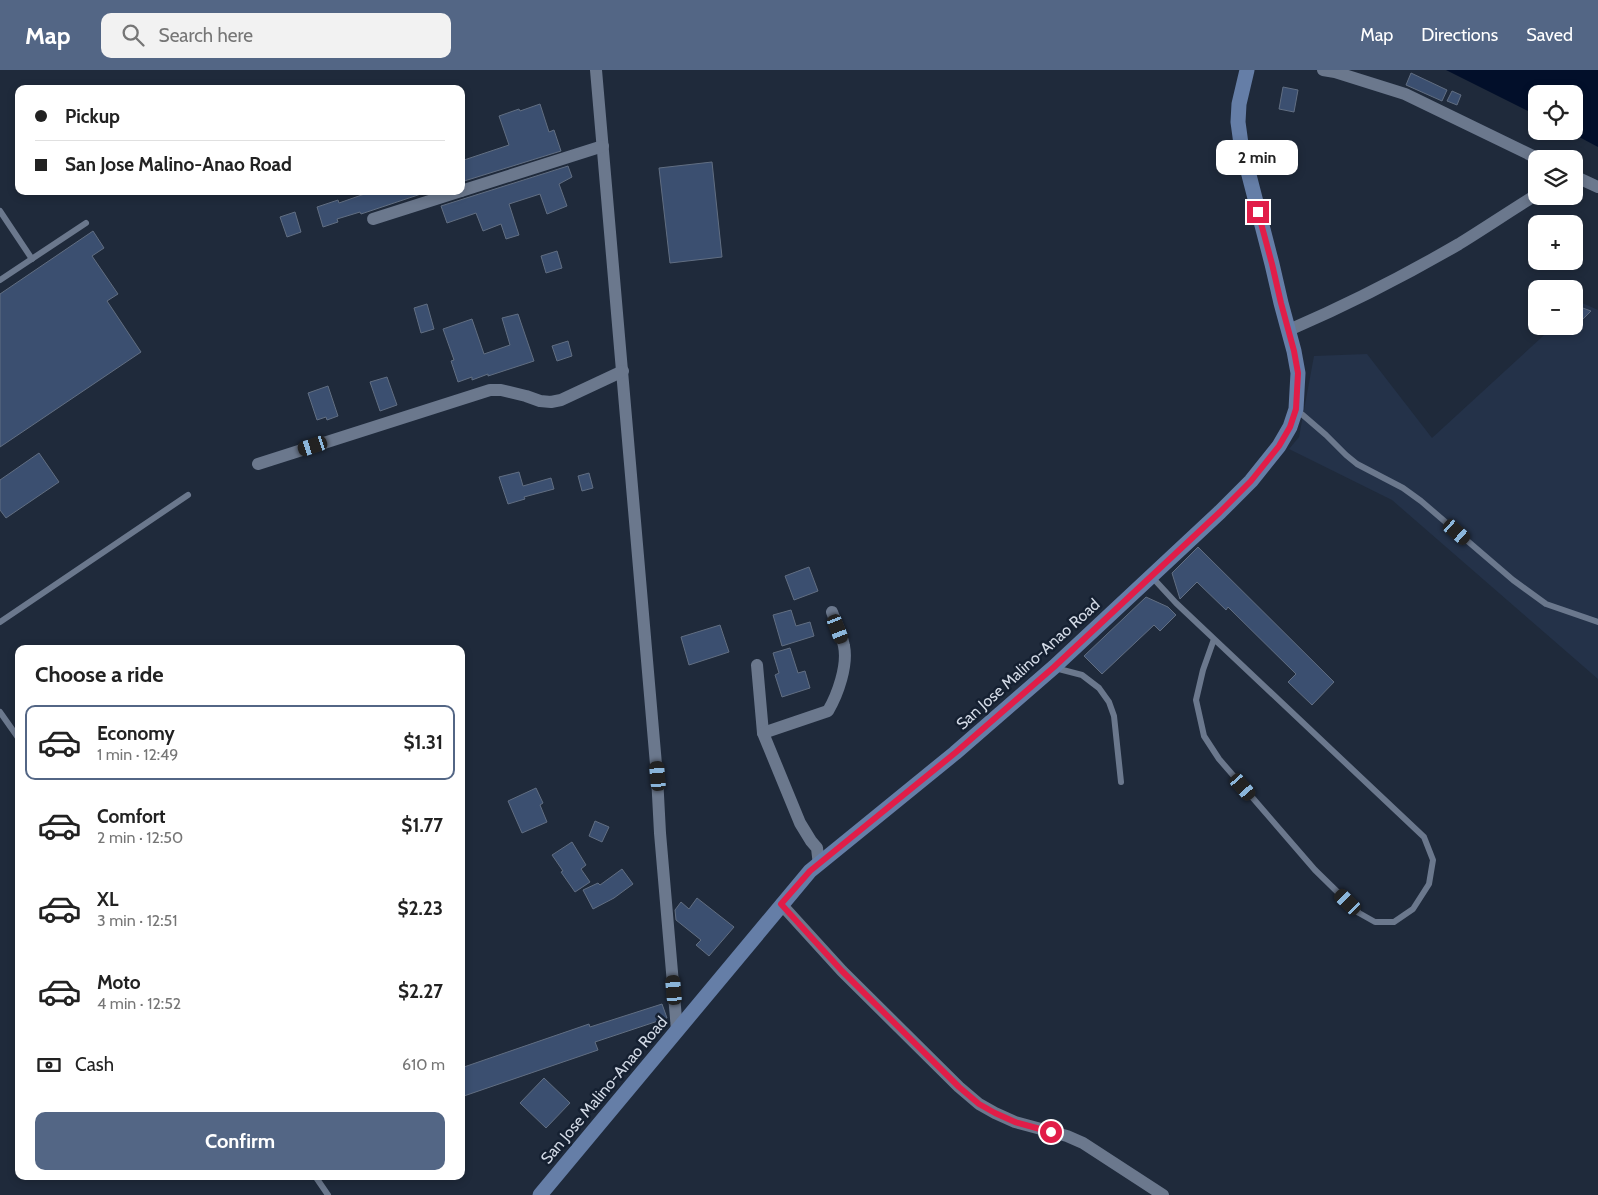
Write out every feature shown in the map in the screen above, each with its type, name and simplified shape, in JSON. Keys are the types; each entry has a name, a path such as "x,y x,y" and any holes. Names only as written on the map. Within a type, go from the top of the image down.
{"main road":[{"name":"San Jose Malino-Anao Road","path":"540,1195 810,871 955,753 1054,667 1220,512 1267,462 1279,446 1290,427 1296,409 1298,373 1289,330 1241,144 1238,122 1239,104 1247,70"}],"street":[{"path":"596,70 658,776 661,843 677,1030"},
{"path":"1323,70 1405,94 1528,154"},
{"path":"465,190 603,146"},
{"path":"1583,182 1598,187"},
{"path":"373,219 448,195"},
{"path":"1289,330 1337,310 1436,256 1528,200"},
{"path":"258,464 484,391 501,390 526,396 540,402 551,402 561,400 623,371"},
{"path":"762,733 828,710 834,701 844,668 845,655 844,645 832,612"},
{"path":"757,665 762,733 800,823 817,848 819,865"},
{"path":"781,904 842,971 959,1087 979,1104 1015,1122 1067,1136 1083,1143 1163,1195"}],"lane":[{"path":"0,211 32,259"},
{"path":"0,280 86,223"},
{"path":"1296,409 1326,434 1357,464 1403,488 1422,501 1513,580 1546,604 1598,622"},
{"path":"0,622 188,495"},
{"path":"1151,576 1176,603 1424,837 1432,860 1430,884 1413,909 1394,922 1375,922 1359,913 1315,870 1219,759 1204,736 1196,700 1202,670 1214,639"},
{"path":"1054,667 1082,675 1099,688 1109,702 1114,716 1121,782"},
{"path":"0,712 15,733"},
{"path":"318,1180 328,1195"}],"shaded area":[{"path":"1446,70 1598,70 1598,147 1583,139 1583,85 1528,85 1528,111"},
{"path":"1583,303 1598,310 1598,679 1392,500 1289,449 1299,437 1314,356 1367,354 1432,438 1544,335 1583,335"}],"building":[{"path":"1411,73 1447,90 1442,101 1406,85"},
{"path":"1283,87 1298,90 1294,112 1279,109"},
{"path":"1452,91 1461,95 1457,105 1447,101"},
{"path":"540,104 549,132 554,130 561,151 465,181 465,160 509,145 499,116 519,109 520,111"},
{"path":"712,162 722,257 670,263 659,168"},
{"path":"568,166 572,177 559,184 567,206 547,214 540,194 509,204 519,235 506,239 501,224 483,231 476,213 447,223 441,206"},
{"path":"362,195 418,195 361,214 360,212 337,219 338,222 323,227 317,207 338,200 339,203"},
{"path":"295,212 301,232 287,237 280,217"},
{"path":"93,231 104,248 92,256 118,294 107,301 141,352 0,447 0,294"},
{"path":"557,251 562,268 546,273 541,256"},
{"path":"427,304 434,329 421,333 414,308"},
{"path":"1583,308 1591,311 1583,319"},
{"path":"518,314 534,361 488,376 488,374 472,380 472,377 458,382 451,361 454,360 443,329 472,319 484,354 510,345 502,318"},
{"path":"568,341 572,356 557,361 552,346"},
{"path":"387,377 397,405 380,411 370,382"},
{"path":"328,386 338,416 327,420 326,417 317,420 308,393"},
{"path":"39,453 59,482 6,518 0,510 0,480"},
{"path":"519,472 523,486 551,478 554,489 524,497 525,499 508,504 499,477"},
{"path":"589,473 593,488 582,491 578,476"},
{"path":"1198,547 1334,682 1312,705 1288,682 1296,674 1228,607 1226,610 1197,582 1180,599 1172,573"},
{"path":"809,567 818,591 794,600 785,576"},
{"path":"1146,597 1168,607 1176,615 1160,631 1154,625 1102,674 1084,656"},
{"path":"791,610 796,626 810,622 814,636 782,646 773,615"},
{"path":"720,625 729,652 689,665 681,637"},
{"path":"790,648 798,673 805,671 810,688 782,697 775,675 779,673 773,653"},
{"path":"536,788 543,803 540,805 547,822 522,833 508,801"},
{"path":"595,821 609,827 602,842 589,836"},
{"path":"572,842 586,865 581,869 590,882 575,892 552,855"},
{"path":"622,869 633,884 614,898 593,909 583,890 598,883 600,885"},
{"path":"697,898 734,927 709,956 696,945 701,940 676,920 675,910 681,902 689,909"},
{"path":"662,1004 667,1018 595,1042 598,1050 465,1096 465,1067 589,1024 590,1027"},
{"path":"544,1078 570,1103 546,1128 520,1103"}],"route":[{"path":"1051,1132 1015,1122 979,1104 959,1087 842,971 781,904 810,871 955,753 1054,667 1220,512 1251,481 1279,446 1290,427 1296,409 1298,373 1258,212"}]}
